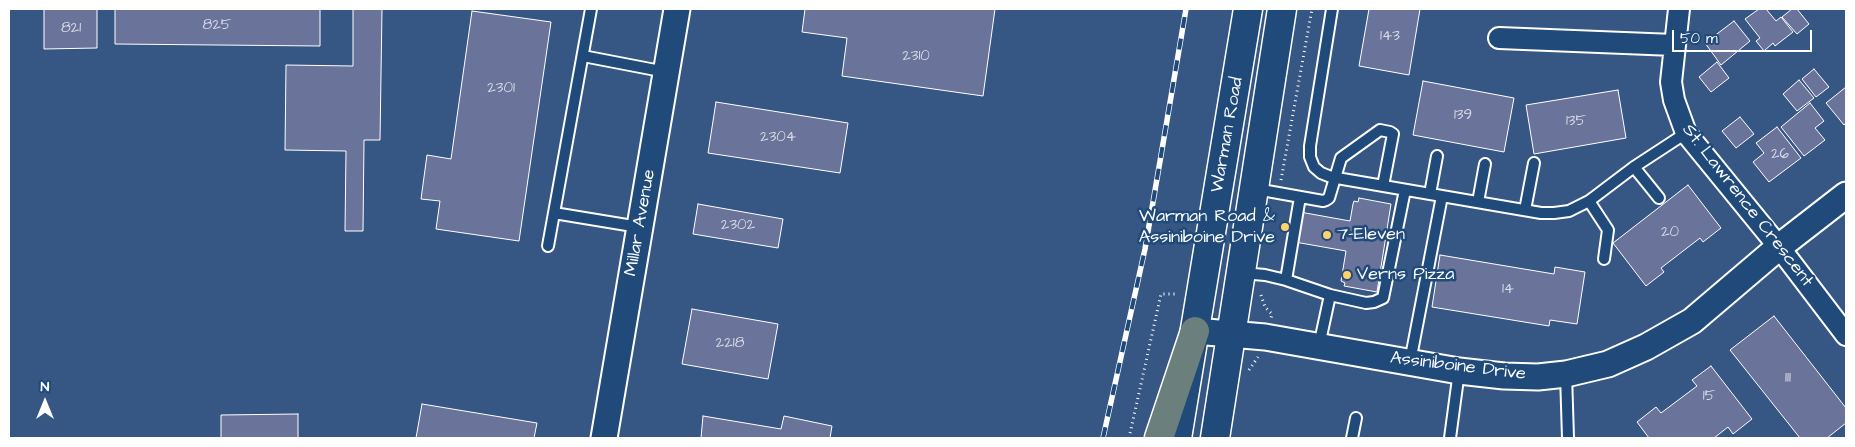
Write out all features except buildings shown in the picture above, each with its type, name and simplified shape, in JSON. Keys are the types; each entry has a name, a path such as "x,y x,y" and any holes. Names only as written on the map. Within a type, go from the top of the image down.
{"highway":[{"path":"1159,438 1195,331"}],"main road":[{"name":"Warman Road","path":"1177,438 1248,9"},
{"name":"Warman Road","path":"1215,438 1231,334 1253,274 1267,191 1282,9"}],"street":[{"name":"Millar Avenue","path":"604,438 677,9"},
{"name":"St. Lawrence Crescent","path":"1679,9 1671,82 1679,118 1686,133 1778,246 1846,334"},
{"path":"1499,38 1674,45"},
{"name":"Assiniboine Drive","path":"1195,331 1264,337 1459,371 1504,376 1538,377 1566,374 1608,364 1646,347 1692,321 1778,246 1846,195"}],"lane":[{"path":"548,246 591,9"},
{"path":"1332,9 1310,146 1310,157 1314,167 1321,173 1405,190 1524,210 1554,213 1569,211 1589,201 1634,167 1686,133"},
{"path":"583,56 666,72"},
{"path":"1267,191 1326,200 1329,198 1341,158 1380,130 1393,134 1383,186"},
{"path":"1430,194 1437,156"},
{"path":"1524,210 1534,163"},
{"path":"1478,202 1485,164"},
{"path":"1634,167 1659,198"},
{"path":"1253,274 1286,280 1330,295 1366,303 1383,298 1405,190"},
{"path":"1410,362 1442,196"},
{"path":"1286,280 1300,197"},
{"path":"1589,201 1608,230 1604,259"},
{"path":"554,214 640,227"},
{"path":"1319,346 1330,295"},
{"path":"1450,438 1459,371"},
{"path":"1566,374 1568,438"},
{"path":"1352,438 1356,418"}],"path":[{"path":"1267,191 1312,9"},
{"path":"1249,370 1257,362 1272,314 1266,307 1253,274"},
{"path":"1129,438 1160,294 1177,294"}],"railway":[{"path":"1103,438 1145,249 1186,9"}],"place":[{"name":"Warman Road & Assiniboine Drive","path":"1285,227"},
{"name":"7-Eleven","path":"1327,235"},
{"name":"Verns Pizza","path":"1347,275"}]}
